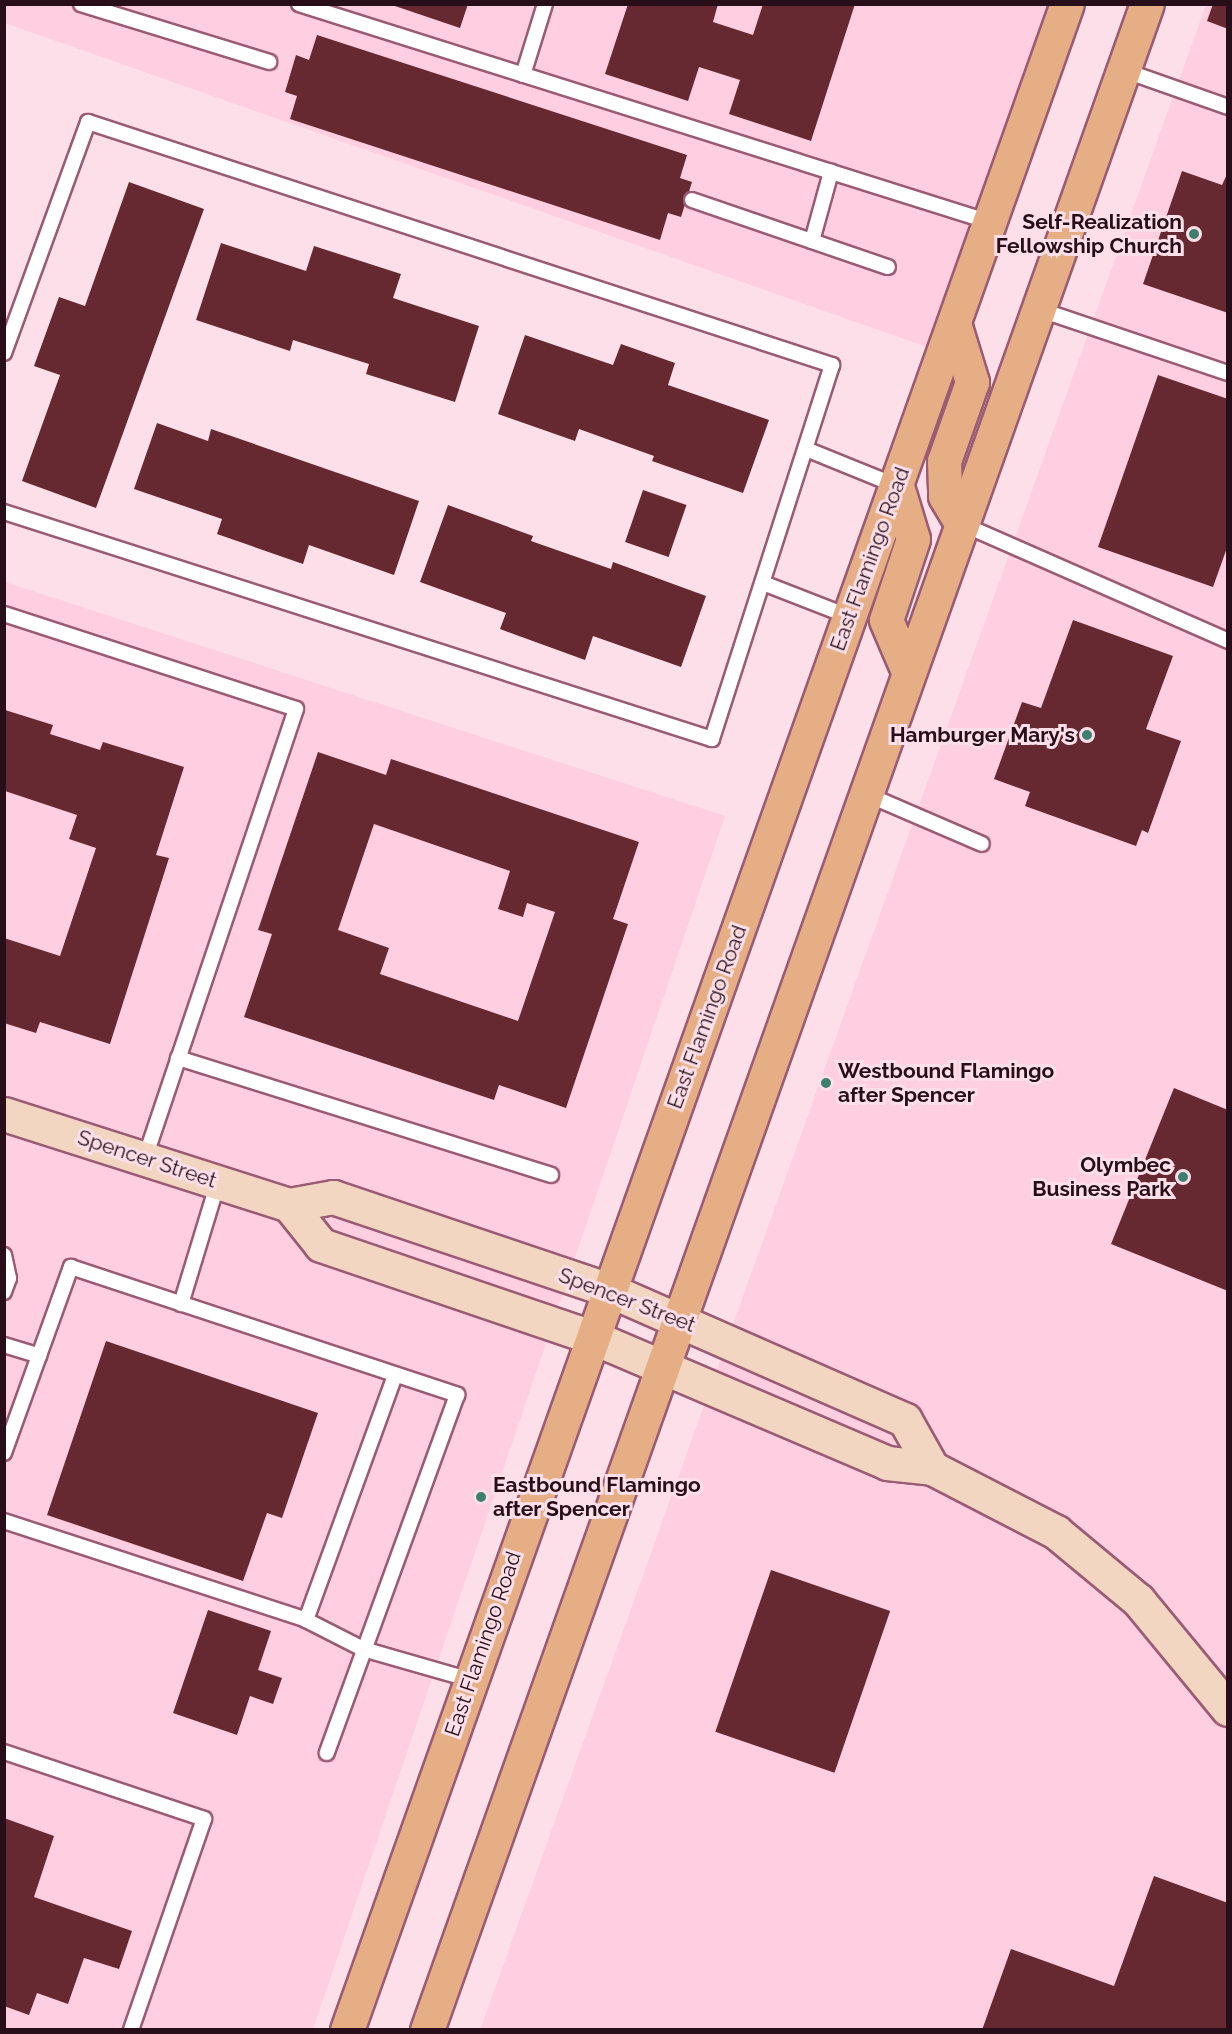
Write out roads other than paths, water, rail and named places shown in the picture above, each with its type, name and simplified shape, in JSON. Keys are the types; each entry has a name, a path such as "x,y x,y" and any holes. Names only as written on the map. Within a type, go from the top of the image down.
{"main road":[{"name":"East Flamingo Road","path":"347,2030 1067,4"},
{"path":"427,2030 677,1318 1147,4"},
{"path":"954,322 972,382 944,461 945,496 962,524"},
{"path":"897,486 913,539 886,620 909,671"}],"street":[{"name":"Spencer Street","path":"4,1114 289,1205 333,1197 609,1290 905,1420 932,1467"},
{"path":"289,1205 321,1245 592,1337 886,1462 932,1467 1056,1532 1138,1600 1227,1709"}],"lane":[{"path":"81,4 268,63"},
{"path":"299,4 990,222"},
{"path":"523,75 545,4"},
{"path":"1123,70 1227,107"},
{"path":"4,353 88,122 832,365 712,739 4,512"},
{"path":"812,241 831,172"},
{"path":"692,200 888,267"},
{"path":"1038,309 1227,373"},
{"path":"806,449 897,486"},
{"path":"962,524 1227,641"},
{"path":"763,583 850,617"},
{"path":"4,614 296,709 145,1158"},
{"path":"866,794 982,844"},
{"path":"178,1058 551,1175"},
{"path":"181,1304 218,1181"},
{"path":"4,1255 9,1278 4,1292"},
{"path":"4,1453 71,1268 457,1395 327,1753"},
{"path":"4,1345 39,1356"},
{"path":"306,1620 395,1375"},
{"path":"4,1521 306,1620 363,1649 471,1680"},
{"path":"4,1752 204,1819 131,2030"}],"place":[{"name":"Self-Realization Fellowship Church","path":"1194,234"},
{"name":"Hamburger Mary's","path":"1087,735"},
{"name":"Westbound Flamingo after Spencer","path":"826,1083"},
{"name":"Olymbec Business Park","path":"1183,1177"},
{"name":"Eastbound Flamingo after Spencer","path":"481,1497"}]}
